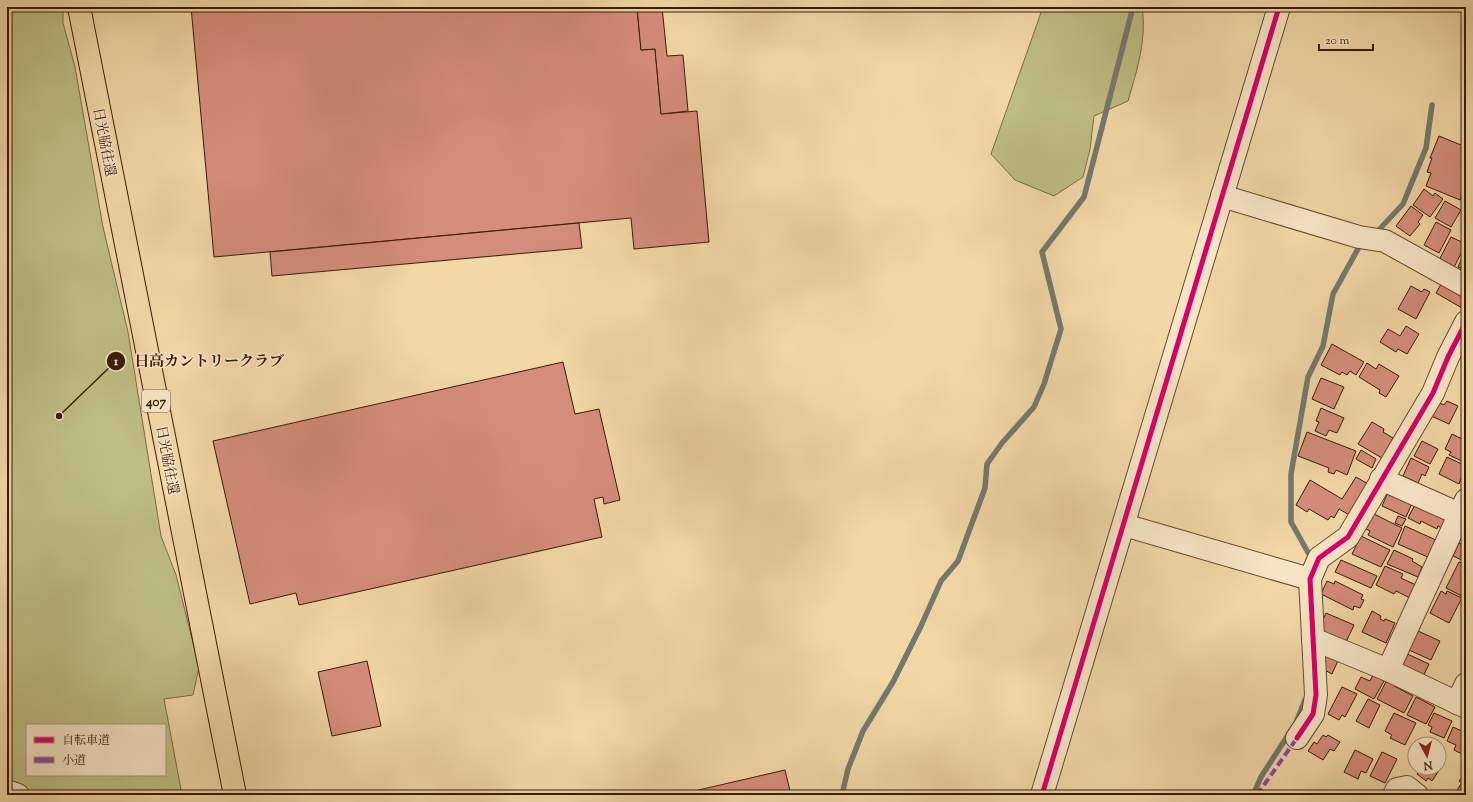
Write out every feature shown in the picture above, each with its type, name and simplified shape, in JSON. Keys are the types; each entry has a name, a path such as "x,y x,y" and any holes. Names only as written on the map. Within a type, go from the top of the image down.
{"highway":[{"name":"日光脇往還","path":"79,7 235,795"}],"street":[{"path":"1042,795 1279,7"},
{"path":"1222,196 1359,237 1385,241 1466,286"},
{"path":"1296,738 1313,714 1316,695 1310,579 1319,558 1348,537 1433,393 1448,357 1466,322"},
{"path":"1381,479 1464,510 1388,670"},
{"path":"1124,525 1310,579"},
{"path":"1313,639 1388,670 1461,705 1466,684"},
{"path":"1394,795 1397,789 1407,787 1417,795"},
{"path":"7,791 18,795"}],"shaded area":[{"path":"7,7 63,7 63,23 75,67 103,227 128,332 161,536 176,575 199,667 193,695 164,699 182,795 7,795"},
{"path":"1043,7 1142,7 1143,19 1140,54 1128,101 1094,116 1090,149 1083,177 1054,196 1015,180 991,154"}],"building":[{"path":"191,7 637,7 641,50 655,49 661,114 697,111 709,242 634,249 631,218 214,257"},
{"path":"637,7 662,7 667,56 683,55 688,111 661,114 655,49 641,50"},
{"path":"1439,136 1466,147 1466,183 1460,200 1426,186 1431,173 1427,172 1432,158 1430,158"},
{"path":"1424,189 1433,196 1435,193 1443,199 1430,217 1413,205"},
{"path":"1445,201 1461,210 1451,227 1435,218"},
{"path":"1411,206 1423,215 1418,222 1420,224 1410,236 1396,226"},
{"path":"1436,222 1451,230 1439,253 1424,245"},
{"path":"579,223 582,248 272,276 270,252"},
{"path":"1451,237 1466,244 1452,271 1437,264"},
{"path":"1466,249 1466,278 1458,275 1461,268 1458,267"},
{"path":"1443,281 1466,294 1466,301 1462,308 1436,293"},
{"path":"1411,286 1422,292 1424,289 1430,292 1416,319 1398,309"},
{"path":"1406,326 1419,334 1407,354 1398,349 1396,352 1380,342 1388,329 1400,336"},
{"path":"1332,344 1364,362 1356,375 1350,371 1347,375 1342,372 1340,375 1321,365"},
{"path":"563,362 575,414 599,409 620,500 604,504 603,497 594,499 602,537 299,605 296,593 250,604 213,441"},
{"path":"1367,363 1376,369 1379,364 1399,376 1386,397 1379,393 1380,390 1359,377"},
{"path":"1321,378 1344,387 1334,409 1312,399"},
{"path":"1435,401 1444,405 1447,401 1458,406 1449,424 1429,415"},
{"path":"1321,408 1344,418 1337,433 1329,430 1326,436 1315,431 1319,422 1316,421"},
{"path":"1372,422 1384,429 1383,432 1393,438 1382,458 1358,444"},
{"path":"1307,432 1356,451 1347,475 1336,470 1334,474 1328,472 1329,468 1298,456"},
{"path":"1452,434 1466,441 1466,463 1449,455 1451,452 1445,449"},
{"path":"1422,441 1438,449 1430,464 1414,456"},
{"path":"1361,450 1376,459 1372,468 1356,459"},
{"path":"1447,457 1466,466 1459,484 1439,474"},
{"path":"1411,458 1429,467 1425,476 1422,474 1418,483 1403,476"},
{"path":"1356,477 1370,485 1351,516 1339,509 1334,518 1331,516 1328,520 1309,509 1307,512 1296,505 1310,480 1342,499"},
{"path":"1389,490 1413,501 1406,517 1382,506"},
{"path":"1418,499 1448,518 1443,529 1438,526 1437,529 1421,521 1420,524 1408,518"},
{"path":"1374,514 1402,528 1393,547 1368,535 1370,531 1366,529"},
{"path":"1398,516 1406,519 1402,526 1395,523"},
{"path":"1466,524 1466,541 1459,538"},
{"path":"1405,526 1438,541 1430,558 1398,544"},
{"path":"1361,536 1390,550 1381,567 1352,554"},
{"path":"1459,543 1466,546 1466,562 1453,556"},
{"path":"1394,550 1413,559 1412,561 1422,567 1418,577 1387,564"},
{"path":"1341,560 1377,576 1371,588 1335,572"},
{"path":"1459,562 1466,565 1466,588 1462,596 1446,588"},
{"path":"1385,566 1403,574 1401,578 1418,586 1412,599 1396,591 1394,594 1376,585"},
{"path":"1327,581 1334,584 1335,581 1363,595 1361,599 1364,600 1360,608 1354,606 1353,610 1321,594"},
{"path":"1441,591 1446,594 1447,591 1462,598 1449,623 1430,613"},
{"path":"1372,611 1381,616 1380,619 1384,621 1385,619 1395,623 1386,643 1362,632"},
{"path":"1326,613 1354,625 1346,642 1318,631"},
{"path":"1418,631 1440,641 1431,660 1409,650"},
{"path":"1325,649 1340,656 1332,674 1323,669 1326,661 1321,659"},
{"path":"1403,652 1429,664 1422,679 1396,666"},
{"path":"367,661 381,726 332,736 318,672"},
{"path":"1374,673 1385,679 1374,699 1355,689 1361,677 1370,681"},
{"path":"1389,676 1397,680 1394,686 1413,696 1404,713 1377,699"},
{"path":"1342,687 1357,694 1345,717 1342,715 1339,720 1328,714"},
{"path":"1416,697 1435,707 1426,724 1407,715"},
{"path":"1368,699 1380,705 1369,728 1356,721"},
{"path":"1394,713 1416,723 1410,736 1407,736 1405,745 1390,738 1392,735 1385,731"},
{"path":"1434,713 1452,721 1445,736 1439,736 1430,732 1432,727 1428,725"},
{"path":"1453,727 1466,733 1466,756 1454,750 1456,745 1447,741"},
{"path":"1323,735 1326,737 1328,735 1340,742 1334,751 1330,749 1323,760 1308,751 1314,742 1317,744"},
{"path":"1355,750 1373,759 1366,773 1361,771 1358,779 1344,772"},
{"path":"1382,752 1397,759 1385,783 1370,776"},
{"path":"785,770 791,795 677,795"},
{"path":"1465,773 1466,795 1463,795 1457,790 1462,783 1459,781"},
{"path":"1420,776 1435,776 1432,781 1428,778 1426,781"}],"waterway":[{"path":"842,795 848,769 863,731 893,682 921,626 941,581 958,561 985,488 987,464 1002,443 1034,407 1044,384 1061,329 1042,252 1084,197 1133,7"},
{"path":"1376,233 1403,204 1426,148 1432,105"},
{"path":"1309,560 1310,556 1291,522 1291,474 1308,377 1323,346 1333,294 1359,247"},
{"path":"1297,720 1305,700"},
{"path":"1253,795 1261,777 1290,732"}],"marked path":[{"path":"1257,795 1297,738"}],"cycle path":[{"path":"1042,795 1279,7"},
{"path":"1297,738 1313,714 1316,695 1310,579 1319,558 1348,537 1433,393 1448,357 1466,322"}],"place":[{"name":"日高カントリークラブ","path":"59,416"}]}
